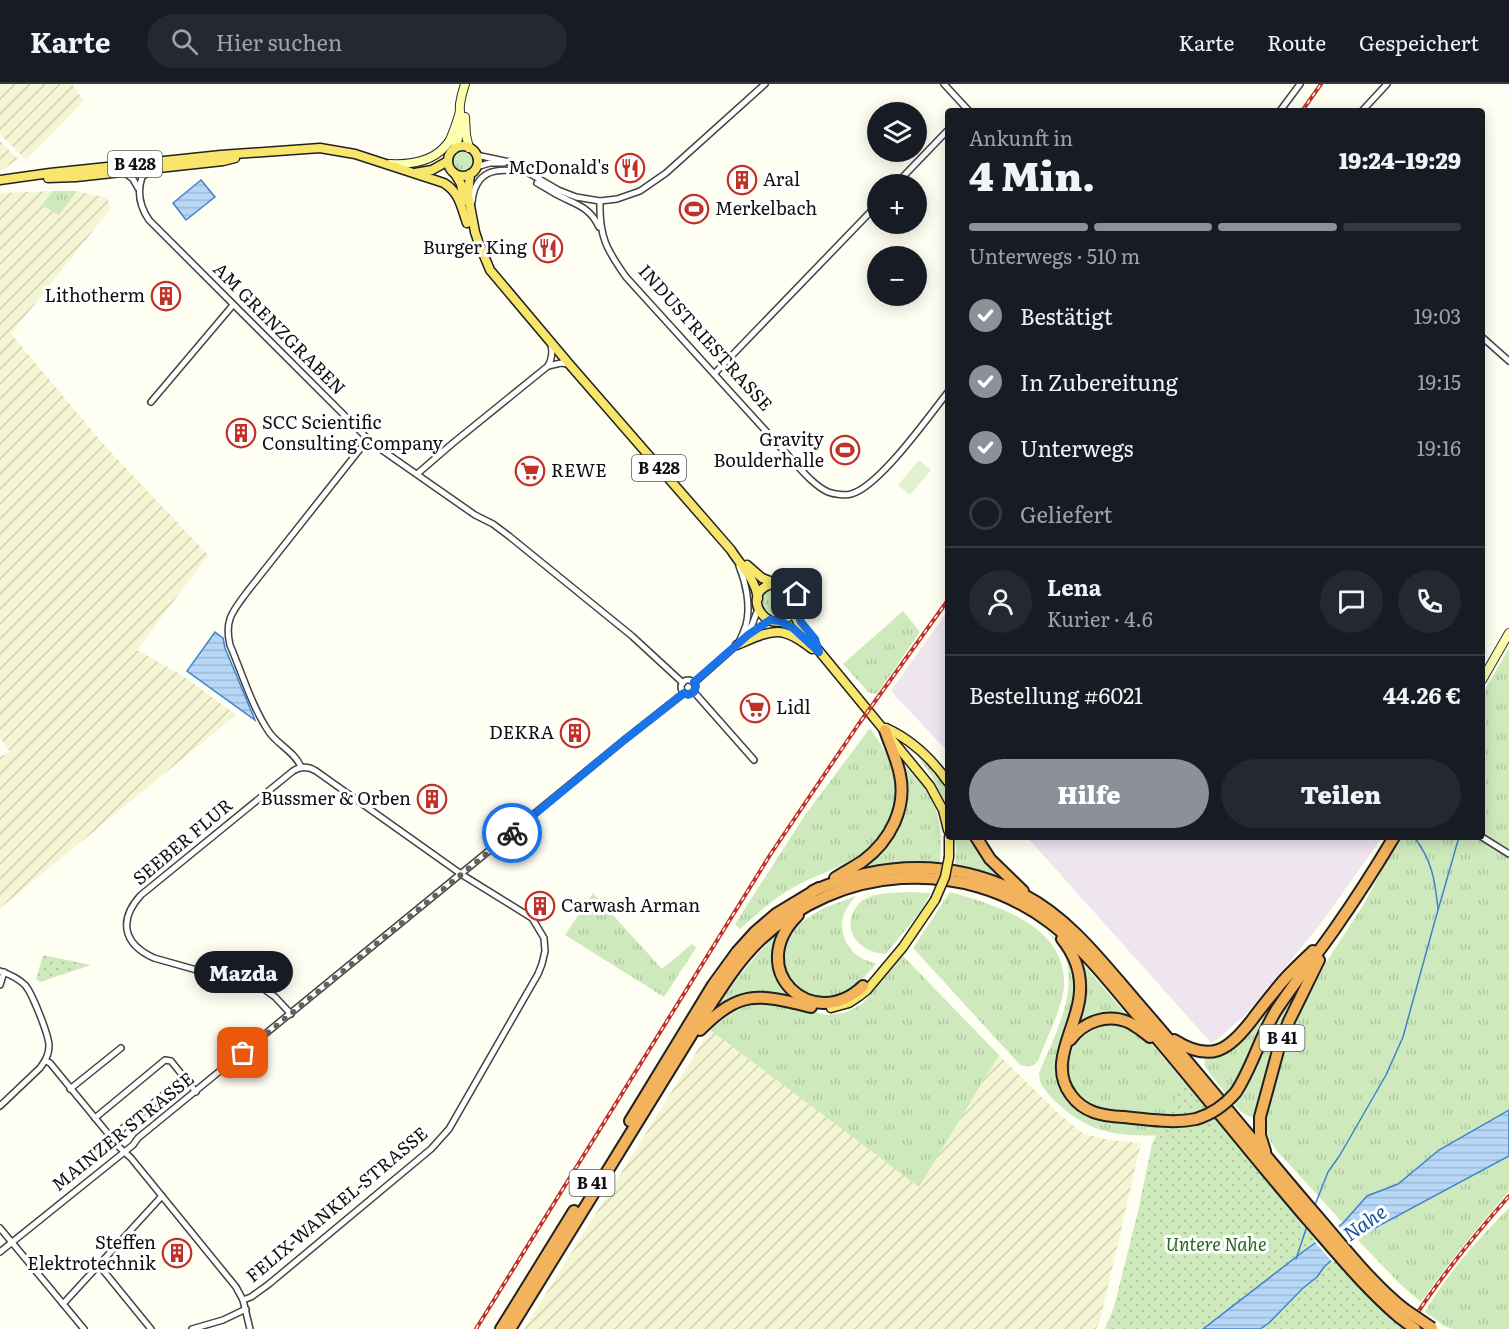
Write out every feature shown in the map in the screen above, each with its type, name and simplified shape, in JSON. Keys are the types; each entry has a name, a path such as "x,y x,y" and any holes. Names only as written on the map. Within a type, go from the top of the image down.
{"highway":[{"name":"B 41","path":"510,1329 727,980 746,954 812,897 869,856 882,843 895,822 900,807 902,784 884,728"},
{"path":"978,840 995,864 1035,901"},
{"path":"1335,928 1392,840"},
{"name":"B 41","path":"863,986 854,994 843,999 823,1003 803,998 785,982 777,959 780,941 785,930 812,897 839,881 866,873 893,869 921,868 954,871 987,879 1011,889 1053,913 1083,940 1267,1157 1280,1180"},
{"name":"B 41","path":"501,1329 729,962 746,942 765,923 788,906 812,897 874,881 900,878 956,881 984,888 1023,905 1047,920 1078,948 1347,1258 1378,1286 1415,1329"},
{"path":"1047,920 1071,953 1080,976 1080,1000 1063,1054"},
{"name":"B 41","path":"1164,1033 1185,1047 1196,1051 1212,1051 1227,1046 1240,1035 1285,978 1335,928"},
{"name":"B 41","path":"1063,1054 1062,1071 1066,1088 1073,1098 1088,1110 1104,1116 1170,1121 1196,1119 1217,1110 1236,1092 1271,1019 1335,928"},
{"name":"B 41","path":"1267,1157 1260,1135 1260,1120 1279,1047 1335,928"},
{"name":"B 41","path":"689,1041 720,1011 746,999 767,997 812,1007 831,1008"},
{"path":"1063,1054 1069,1041 1078,1031 1095,1021 1108,1019 1131,1024 1166,1048"},
{"name":"B 41","path":"1401,1313 1433,1328"}],"main road":[{"path":"459,147 469,148 477,159 473,170 463,176 454,173 448,161 451,152 459,147"},
{"name":"B 428","path":"0,180 50,172 320,148 355,154 444,183 455,192 461,202 490,270 732,551 751,577 758,597"},
{"name":"B 428","path":"18,178 76,177 223,161 253,154"},
{"path":"416,174 432,170 448,161"},
{"name":"B 428","path":"470,223 468,195 473,170"},
{"name":"B 428","path":"416,174 454,173 461,184 470,223"},
{"path":"732,551 745,557 764,573 794,588 798,597 799,617 815,639 816,648"},
{"name":"B 428","path":"732,551 756,574 775,583"},
{"path":"816,648 793,628 763,616 758,609 758,597 764,588 775,583 784,585 791,591 795,599 796,618 801,629 935,793 945,818"},
{"path":"780,621 790,615 794,608"},
{"path":"738,645 766,633 784,632 795,636 826,660"},
{"path":"884,728 916,746 945,778"},
{"name":"B 41","path":"831,1008 849,1003 863,994 903,947 926,915 945,877 949,857 949,840"},
{"name":"B 41","path":"863,986 926,915"}],"street":[{"path":"454,149 458,143 460,104 465,84"},
{"path":"469,148 465,107 470,84"},
{"path":"473,170 498,162 576,197 600,201 617,199 651,185 765,84"},
{"path":"944,84 965,108"},
{"path":"1282,108 1300,84"},
{"path":"1365,108 1387,84"},
{"path":"382,163 409,164 433,156 442,150 449,140 460,112"},
{"path":"906,174 945,133"},
{"path":"476,155 510,162 526,173"},
{"path":"139,191 142,177 157,168"},
{"path":"470,223 473,191 485,175 492,171 506,169 526,173"},
{"name":"AM GRENZGRABEN","path":"118,172 126,173 135,182 142,207 149,220 368,439 509,536 632,636 683,683"},
{"name":"INDUSTRIESTRASSE","path":"526,173 531,179 554,194 584,207 594,217 615,261 626,277 810,479 829,493 849,495 866,487 918,431 945,396"},
{"name":"INDUSTRIESTRASSE","path":"600,201 602,234"},
{"path":"715,373 867,215"},
{"path":"151,402 233,305"},
{"path":"417,474 548,366 552,360 553,351 549,340"},
{"path":"1485,340 1509,361"},
{"path":"548,366 561,363 570,365"},
{"path":"368,439 232,613 228,637 260,715 272,735 296,757 301,767 316,771 461,874"},
{"path":"732,551 742,574 748,611 746,626 738,645"},
{"path":"738,645 752,625 758,609"},
{"path":"694,682 748,635 770,620"},
{"path":"1485,675 1509,633"},
{"path":"687,680 694,682 696,686 694,692 688,695 684,693 681,689 683,683 687,680"},
{"path":"694,692 754,760"},
{"name":"MAINZER STRASSE","path":"0,1252 684,693"},
{"name":"SEEBER FLUR","path":"291,1014 264,989 147,955 132,942 126,924 131,908 141,895 284,778 301,767"},
{"path":"1485,839 1509,854"},
{"name":"FELIX-WANKEL-STRASSE","path":"243,1300 269,1284 432,1149 448,1129 538,974 545,951 544,938 532,918 461,874"},
{"path":"0,985 2,972 21,982 27,988 32,996 49,1047 46,1061 0,1106"},
{"path":"70,1089 121,1048"},
{"path":"95,1118 165,1060 171,1060 196,1092"},
{"path":"46,1061 162,1196 236,1287 243,1300 250,1329"},
{"path":"111,1138 185,1077"},
{"path":"63,1304 162,1196"},
{"path":"0,1228 84,1329"},
{"path":"98,1264 151,1329"},
{"path":"192,1329 223,1320 246,1309"}],"shaded area":[{"path":"945,614 945,749 891,691"},
{"path":"1030,840 1380,840 1320,925 1245,1015 1212,1044"}],"green space":[{"path":"0,84 72,84 84,101 26,160 0,134"},
{"path":"0,141 18,159 0,170"},
{"path":"463,150 471,153 474,161 471,169 463,172 455,169 452,161 455,153"},
{"path":"53,191 42,205 59,215 77,191 107,198 110,209 11,334 104,445 208,555 137,650 182,675 236,715 0,908 0,757 10,752 0,737 0,193"},
{"path":"53,191 77,191 59,215 42,205"},
{"path":"919,460 931,470 910,495 898,485"},
{"path":"776,587 782,588 790,596 790,608 782,616 776,617 770,616 762,608 761,602 762,596 770,588"},
{"path":"903,611 920,632 877,694 869,693 843,664"},
{"path":"1509,648 1509,1110 1439,1150 1398,1184 1367,1196 1343,1223 1277,1151 1269,1139 1265,1120 1282,1054 1295,1023 1327,961 1364,904 1397,840 1485,840 1485,690"},
{"path":"870,728 890,760 897,781 897,803 888,825 865,851 787,891 740,929 735,924 805,815"},
{"path":"912,748 945,784 945,802 932,777"},
{"path":"903,764 928,793 936,809 941,836 940,863 886,864 853,871 884,846 900,826 908,802 908,787"},
{"path":"955,840 975,840 1009,883 972,869 955,866"},
{"path":"909,892 931,893 920,912 886,954 871,951 858,943 851,931 851,923 853,912 860,903 877,895"},
{"path":"950,892 988,904 1026,921 1054,948 1062,966 1063,996 1038,1061 1032,1065 1020,1065 913,948"},
{"path":"593,893 662,969 692,944 696,948 664,997 565,935"},
{"path":"856,896 844,914 843,934 849,946 858,956 876,964 858,984 840,994 820,997 805,993 791,982 784,970 784,949 791,930 824,908"},
{"path":"1047,931 1059,941 1076,972 1075,1006 1061,1042 1057,1061 1057,1076 1062,1091 1073,1105 1180,1127 1169,1136 1107,1132 1081,1121 1068,1112 1044,1088 1039,1073 1063,1014 1069,983 1064,955"},
{"path":"776,935 772,953 773,967 789,996 751,993 734,998 716,1008 744,970"},
{"path":"43,955 91,965 40,982 36,979"},
{"path":"903,956 999,1055 919,1187 710,1030 728,1015 744,1007 763,1003 827,1015 847,1012 862,1004"},
{"path":"1310,958 1267,1018 1242,1070 1226,1094 1205,1067 1204,1055 1212,1054 1270,1001"},
{"path":"1079,959 1132,1021 1121,1017 1073,1031"},
{"path":"1312,970 1256,1118 1246,1115 1234,1104 1245,1089 1275,1022"},
{"path":"1116,1023 1131,1027 1149,1041 1206,1108 1174,1114 1141,1114 1114,1111 1084,1100 1070,1081 1069,1059 1073,1049 1087,1031 1100,1024"},
{"path":"710,1030 919,1186 999,1055 1060,1115 1084,1134 1109,1140 1141,1143 1100,1321 1096,1329 524,1329"},
{"name":"Untere Nahe","path":"1185,1078 1404,1325 1402,1329 1105,1329 1114,1307 1152,1144"},
{"path":"1509,1156 1509,1191 1421,1302 1399,1283 1356,1238"},
{"path":"1509,1208 1509,1329 1452,1329 1446,1327 1425,1312 1464,1257"}],"water":[{"path":"201,180 215,197 186,220 173,203"},
{"path":"215,632 223,638 255,720 187,671"},
{"name":"Nahe","path":"1509,1110 1509,1156 1356,1238 1269,1323 1260,1329 1203,1329 1343,1223 1367,1196 1398,1184 1439,1150"}],"pier":[{"path":"1337,1224 1354,1244 1333,1263 1314,1241"}],"waterway":[{"path":"1416,840 1432,871 1438,909"},
{"path":"1315,1205 1328,1172 1386,1075 1403,1037 1458,840"},
{"path":"1296,1259 1307,1226"}],"railway":[{"path":"1304,108 1321,84"},
{"path":"476,1329 770,855 858,725 945,604"},
{"path":"1407,1329 1455,1260 1509,1196"}],"way so far":[{"path":"243,1053 512,833"}],"place":[{"name":"McDonald's","path":"630,168"},
{"name":"Aral","path":"742,180"},
{"name":"Merkelbach","path":"694,209"},
{"name":"Burger King","path":"548,248"},
{"name":"Lithotherm","path":"166,296"},
{"name":"SCC Scientific Consulting Company","path":"241,433"},
{"name":"Gravity Boulderhalle","path":"845,450"},
{"name":"REWE","path":"530,471"},
{"name":"Lidl","path":"755,708"},
{"name":"DEKRA","path":"575,733"},
{"name":"Bussmer & Orben","path":"432,799"},
{"name":"Carwash Arman","path":"540,906"},
{"name":"Mazda","path":"243,1053"},
{"name":"Steffen Elektrotechnik","path":"177,1253"}],"route":[{"path":"512,833 684,693 688,695 694,692 696,688 694,682 748,635 770,620 780,621 793,628 819,652 815,639 799,617 797,594"}]}
